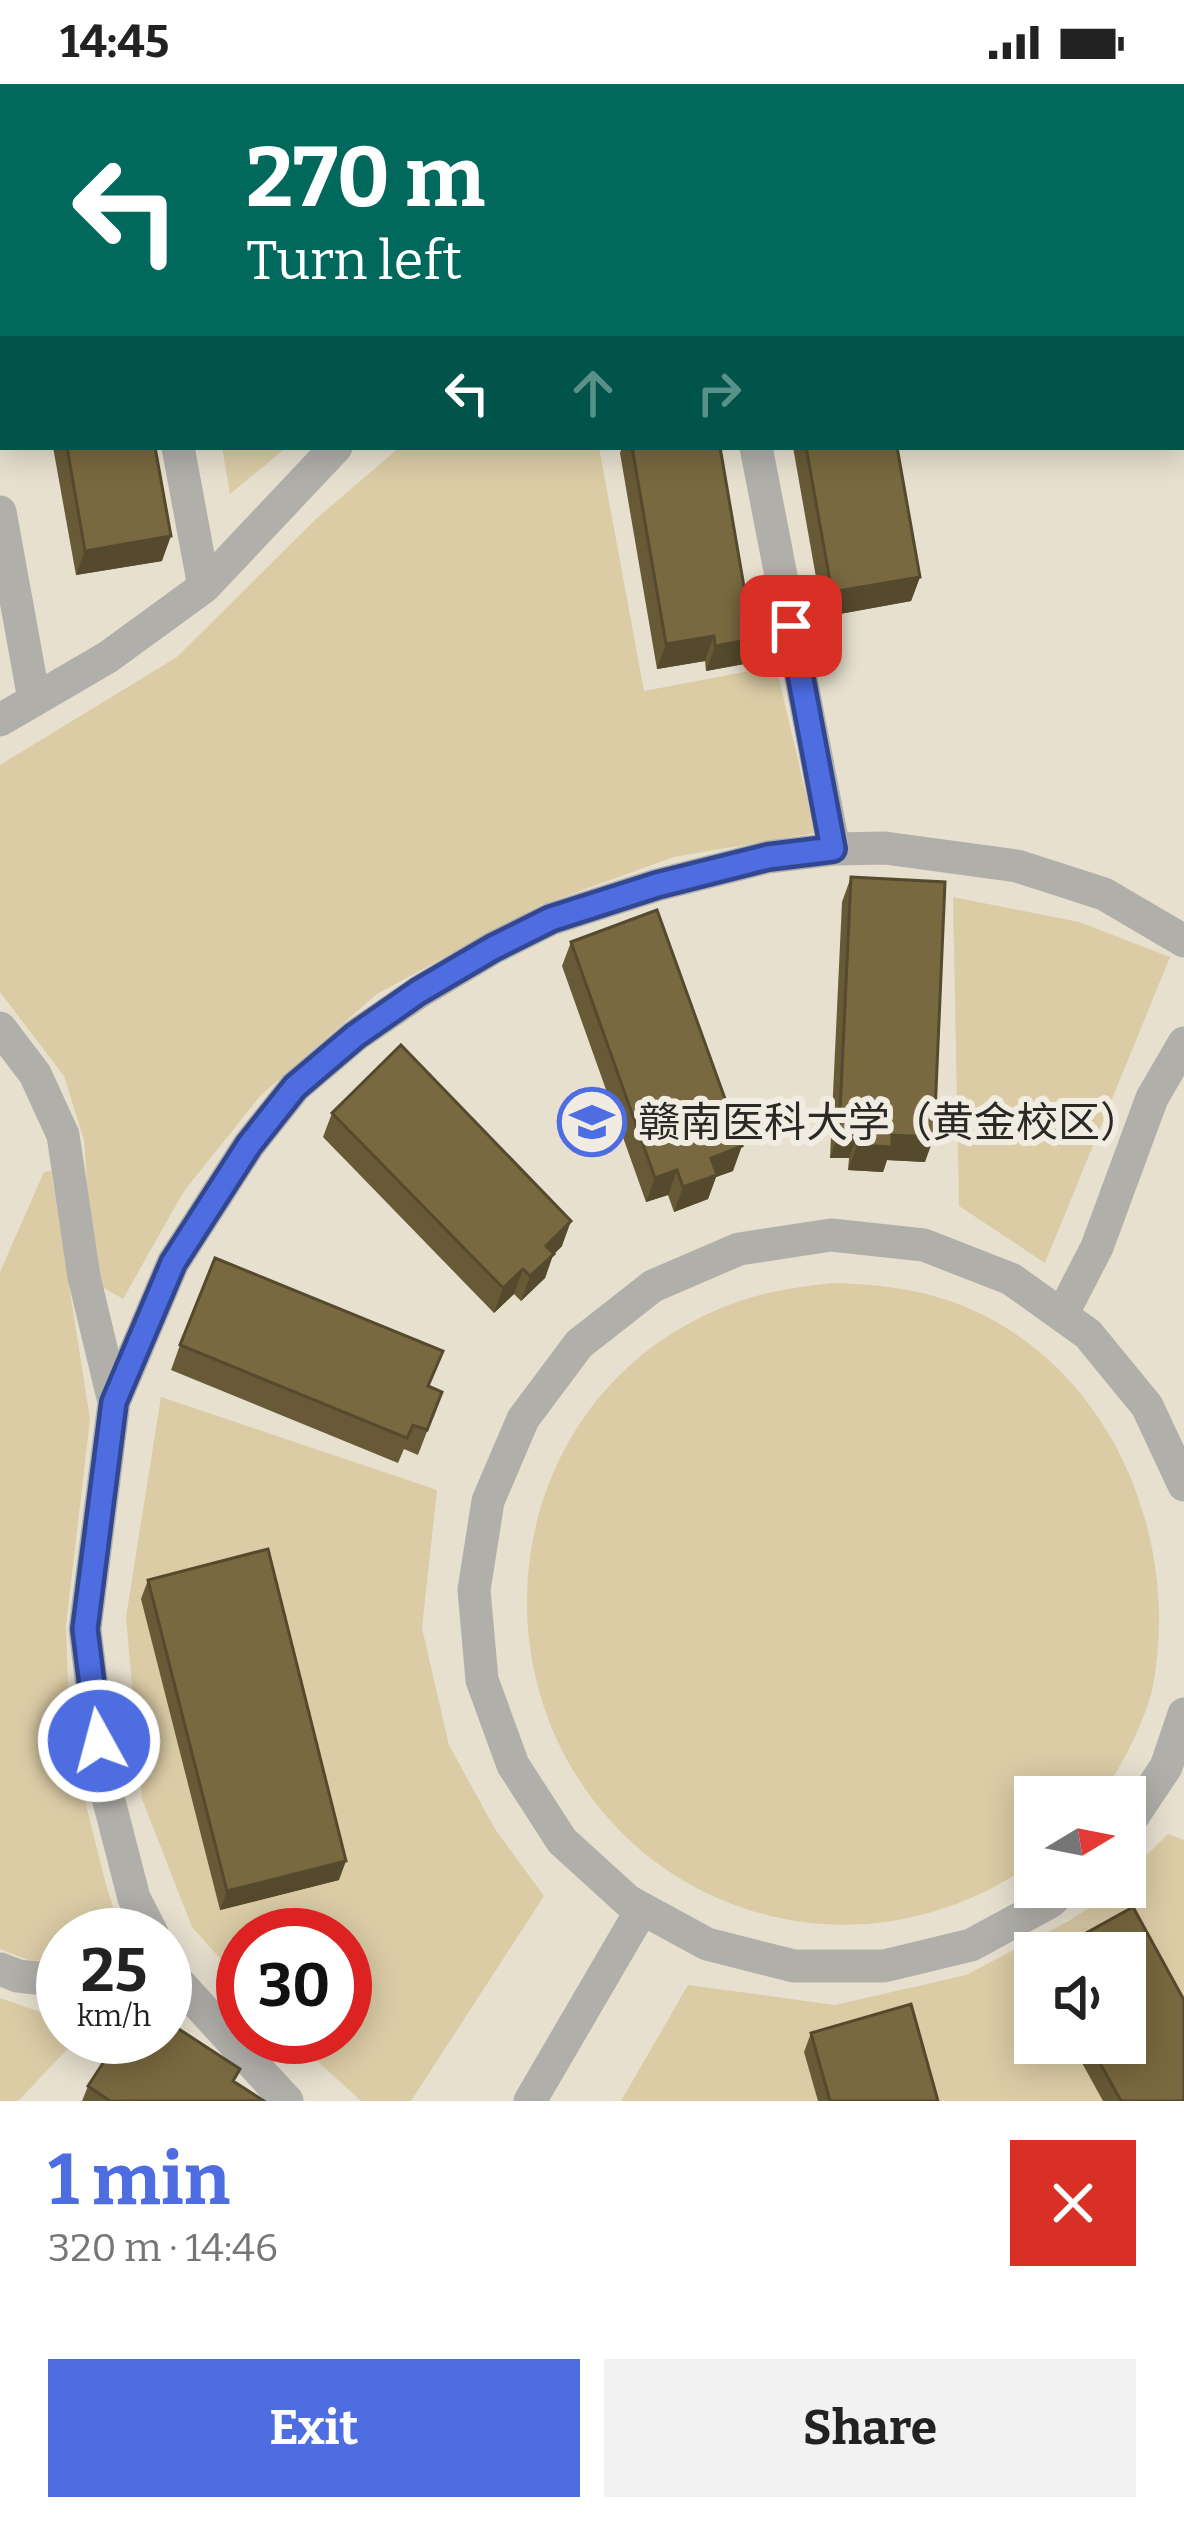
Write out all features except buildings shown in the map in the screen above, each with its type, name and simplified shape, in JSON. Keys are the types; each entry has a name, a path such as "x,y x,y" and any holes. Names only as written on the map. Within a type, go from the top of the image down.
{"street":[{"path":"179,450 204,587"},
{"path":"0,721 108,657 204,587 333,450"},
{"path":"757,450 833,849"},
{"path":"0,512 34,699"},
{"path":"139,1908 104,1778 85,1629 114,1402 173,1263 249,1145 295,1087 355,1036 418,992 551,919 768,857 885,848 1017,866 1104,894 1184,940"},
{"path":"0,1028 35,1073 63,1135 84,1277 114,1402"},
{"path":"1062,1315 1097,1247 1152,1098 1184,1043"},
{"path":"1039,1908 971,1945 884,1966 794,1966 707,1944 628,1901 562,1840 513,1765 482,1680 474,1590 488,1502 523,1418 579,1344 653,1286 739,1249 831,1235 924,1245 1011,1279 1062,1315 1088,1334 1148,1406 1184,1485"},
{"path":"1146,1806 1175,1775 1184,1714"},
{"path":"530,2101 642,1909"},
{"path":"0,1969 36,1978"},
{"path":"192,1998 287,2101"}],"shaded area":[{"name":"赣南医科大学（黄金校区）","path":"0,450 1184,450 1184,2101 0,2101"},
{"path":"223,450 283,450 230,494"},
{"path":"396,450 600,450 644,691 776,666 815,833 674,857 541,905 377,994 261,1095 184,1191 123,1299 94,1282 84,1140 64,1076 0,992 0,765 177,657 316,519"},
{"path":"953,897 1079,922 1170,957 1045,1263 959,1206"},
{"path":"51,1171 90,1419 66,1626 70,1741 113,1908 36,1908 36,1963 0,1949 0,1272 44,1172"},
{"path":"833,1283 892,1288 950,1301 1004,1327 1051,1362 1090,1406 1121,1457 1143,1512 1156,1571 1159,1631 1152,1691 1131,1746 1113,1776 1014,1776 1014,1875 979,1894 920,1915 859,1924 795,1921 746,1909 679,1878 620,1831 571,1767 540,1695 527,1619 532,1543 554,1471 593,1405 648,1350 719,1309 775,1291"},
{"path":"161,1397 437,1490 422,1628 449,1745 495,1829 544,1896 411,2101 361,2101 321,2064 372,2064 372,1908 216,1908 216,1954 192,1927 192,1908 185,1908 142,1799 126,1617"},
{"path":"1168,1834 1184,1840 1184,2101 621,2101 688,1985 835,2005 966,1975 1014,1950 1014,2064 1146,2064 1146,1932 1048,1932 1089,1908 1146,1908 1146,1856"},
{"path":"0,1998 36,2011 36,2064 53,2064 18,2101 0,2101"}],"place":[{"name":"赣南医科大学（黄金校区）","path":"592,1122"}],"route":[{"path":"99,1741 85,1629 114,1402 173,1263 249,1145 295,1087 355,1036 418,992 551,919 768,857 833,849 791,626"}]}
